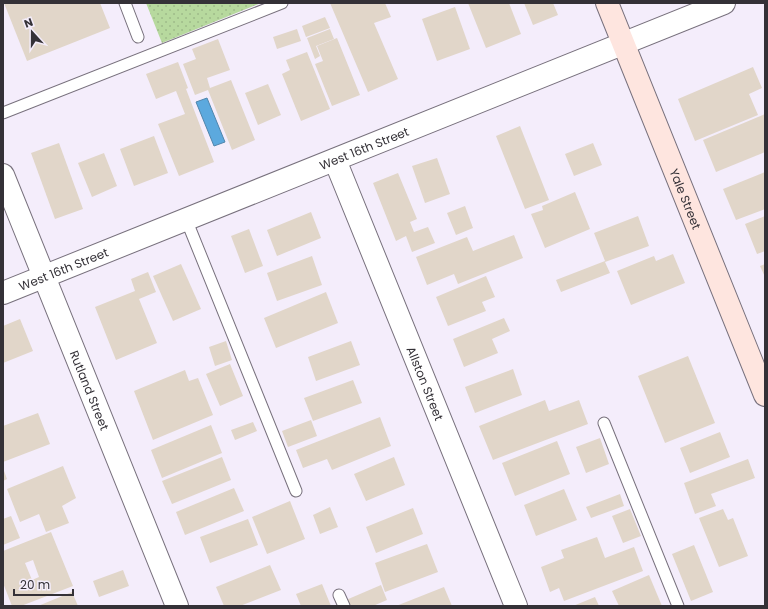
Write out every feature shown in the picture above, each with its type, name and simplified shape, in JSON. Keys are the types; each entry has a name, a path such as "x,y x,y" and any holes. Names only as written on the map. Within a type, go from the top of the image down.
{"main road":[{"name":"Yale Street","path":"607,3 765,395"}],"street":[{"name":"West 16th Street","path":"3,293 724,3"},
{"name":"Allston Street","path":"335,160 516,606"},
{"name":"Rutland Street","path":"3,175 177,606"}],"lane":[{"path":"125,3 138,37"},
{"path":"3,114 282,3"},
{"path":"186,219 296,491"},
{"path":"604,423 678,606"},
{"path":"339,595 344,606"}],"green space":[{"path":"146,3 261,3 162,43"}],"water":[{"path":"207,98 225,142 214,146 196,102"}],"building":[{"path":"4,3 100,3 110,28 27,61"},
{"path":"330,3 385,3 391,17 374,23 398,79 368,92"},
{"path":"468,3 509,3 521,34 486,48"},
{"path":"524,3 553,3 558,15 533,25"},
{"path":"455,7 470,49 437,61 422,19"},
{"path":"325,17 330,28 306,37 302,26"},
{"path":"297,29 301,41 277,49 273,37"},
{"path":"330,29 334,39 316,46 320,56 315,59 307,38"},
{"path":"337,38 360,95 332,106 315,64 323,61 317,46"},
{"path":"218,39 230,70 207,78 210,88 231,80 255,140 232,150 208,90 195,95 183,64 196,59 192,49"},
{"path":"307,52 330,109 301,121 282,74 290,70 286,60"},
{"path":"178,62 188,88 186,89 214,162 179,176 158,124 185,114 176,91 156,99 146,74"},
{"path":"753,67 762,88 749,94 758,115 695,141 678,99"},
{"path":"268,84 281,115 258,125 245,93"},
{"path":"765,114 765,152 716,172 703,140"},
{"path":"520,126 549,200 525,209 496,136"},
{"path":"154,136 168,173 134,186 120,149"},
{"path":"59,143 83,209 55,219 31,153"},
{"path":"593,143 602,165 574,176 565,154"},
{"path":"104,153 117,186 92,197 78,163"},
{"path":"437,158 450,194 425,203 412,166"},
{"path":"765,172 765,209 736,220 723,189"},
{"path":"398,173 417,219 410,222 414,232 428,227 435,243 412,252 406,236 396,241 373,183"},
{"path":"575,192 590,229 545,248 531,214 543,210 542,206"},
{"path":"465,206 473,228 456,235 447,213"},
{"path":"311,212 321,238 277,256 267,230"},
{"path":"638,216 649,246 605,262 610,273 561,292 556,280 605,261 594,233"},
{"path":"765,216 765,251 757,254 745,224"},
{"path":"249,229 263,266 245,273 231,236"},
{"path":"514,235 523,258 458,284 454,274 427,285 416,257 467,237 473,251"},
{"path":"673,254 685,283 631,305 617,271 654,256 656,261"},
{"path":"312,256 322,285 277,301 267,273"},
{"path":"181,264 201,309 173,321 153,276"},
{"path":"765,264 765,277 760,266"},
{"path":"148,272 156,292 139,299 157,343 116,360 95,307 135,291 131,279"},
{"path":"486,276 495,297 482,302 486,311 448,326 436,297"},
{"path":"326,292 338,323 276,348 264,318"},
{"path":"504,318 510,331 492,339 498,353 464,367 453,339"},
{"path":"20,319 33,351 3,363 3,326"},
{"path":"226,341 232,360 215,366 209,347"},
{"path":"351,341 360,365 316,381 308,357"},
{"path":"688,356 715,423 665,443 638,376"},
{"path":"230,364 243,396 220,406 206,374"},
{"path":"513,369 522,395 475,413 465,387"},
{"path":"185,370 189,381 198,378 213,415 153,440 134,391"},
{"path":"353,380 362,403 313,421 304,398"},
{"path":"545,400 549,411 579,400 588,424 493,460 479,426"},
{"path":"38,413 50,444 3,462 3,426"},
{"path":"380,417 391,446 332,470 327,459 303,468 296,450"},
{"path":"311,420 317,436 288,447 282,431"},
{"path":"253,422 257,431 235,440 231,430"},
{"path":"211,425 222,453 162,478 151,450"},
{"path":"720,432 730,457 690,473 680,448"},
{"path":"600,438 609,464 586,473 576,447"},
{"path":"557,441 570,474 515,496 502,463"},
{"path":"222,457 231,480 172,504 162,481"},
{"path":"394,457 405,485 366,501 354,474"},
{"path":"748,459 755,478 711,494 716,506 695,514 684,483"},
{"path":"63,466 76,498 62,506 69,523 46,532 39,514 20,522 7,489"},
{"path":"3,468 7,479 3,481"},
{"path":"234,488 244,511 185,535 176,512"},
{"path":"564,489 577,520 536,536 524,505"},
{"path":"620,494 624,506 591,518 586,507"},
{"path":"290,501 305,539 267,554 252,517"},
{"path":"330,507 338,527 320,534 313,515"},
{"path":"413,508 423,534 376,553 366,527"},
{"path":"630,509 641,536 623,543 612,516"},
{"path":"723,509 728,520 733,518 748,556 719,567 699,518"},
{"path":"11,516 20,538 3,545 3,519"},
{"path":"248,519 258,545 210,563 200,537"},
{"path":"51,532 73,586 21,606 12,606 3,583 3,551","holes":["33,560 39,577 32,580 25,563"]},
{"path":"597,537 605,558 634,547 643,571 564,601 559,588 550,592 541,567 564,558 561,550"},
{"path":"427,544 438,572 385,592 375,563"},
{"path":"694,545 713,592 691,601 672,554"},
{"path":"270,565 281,590 240,606 224,606 216,587"},
{"path":"123,570 129,586 99,597 93,581"},
{"path":"649,575 662,606 619,606 612,591"},
{"path":"322,584 331,606 301,606 296,594"},
{"path":"381,585 387,600 373,606 349,606 346,600"},
{"path":"444,587 452,606 396,606"},
{"path":"72,592 78,606 38,606"},
{"path":"595,597 599,606 573,606"}]}
